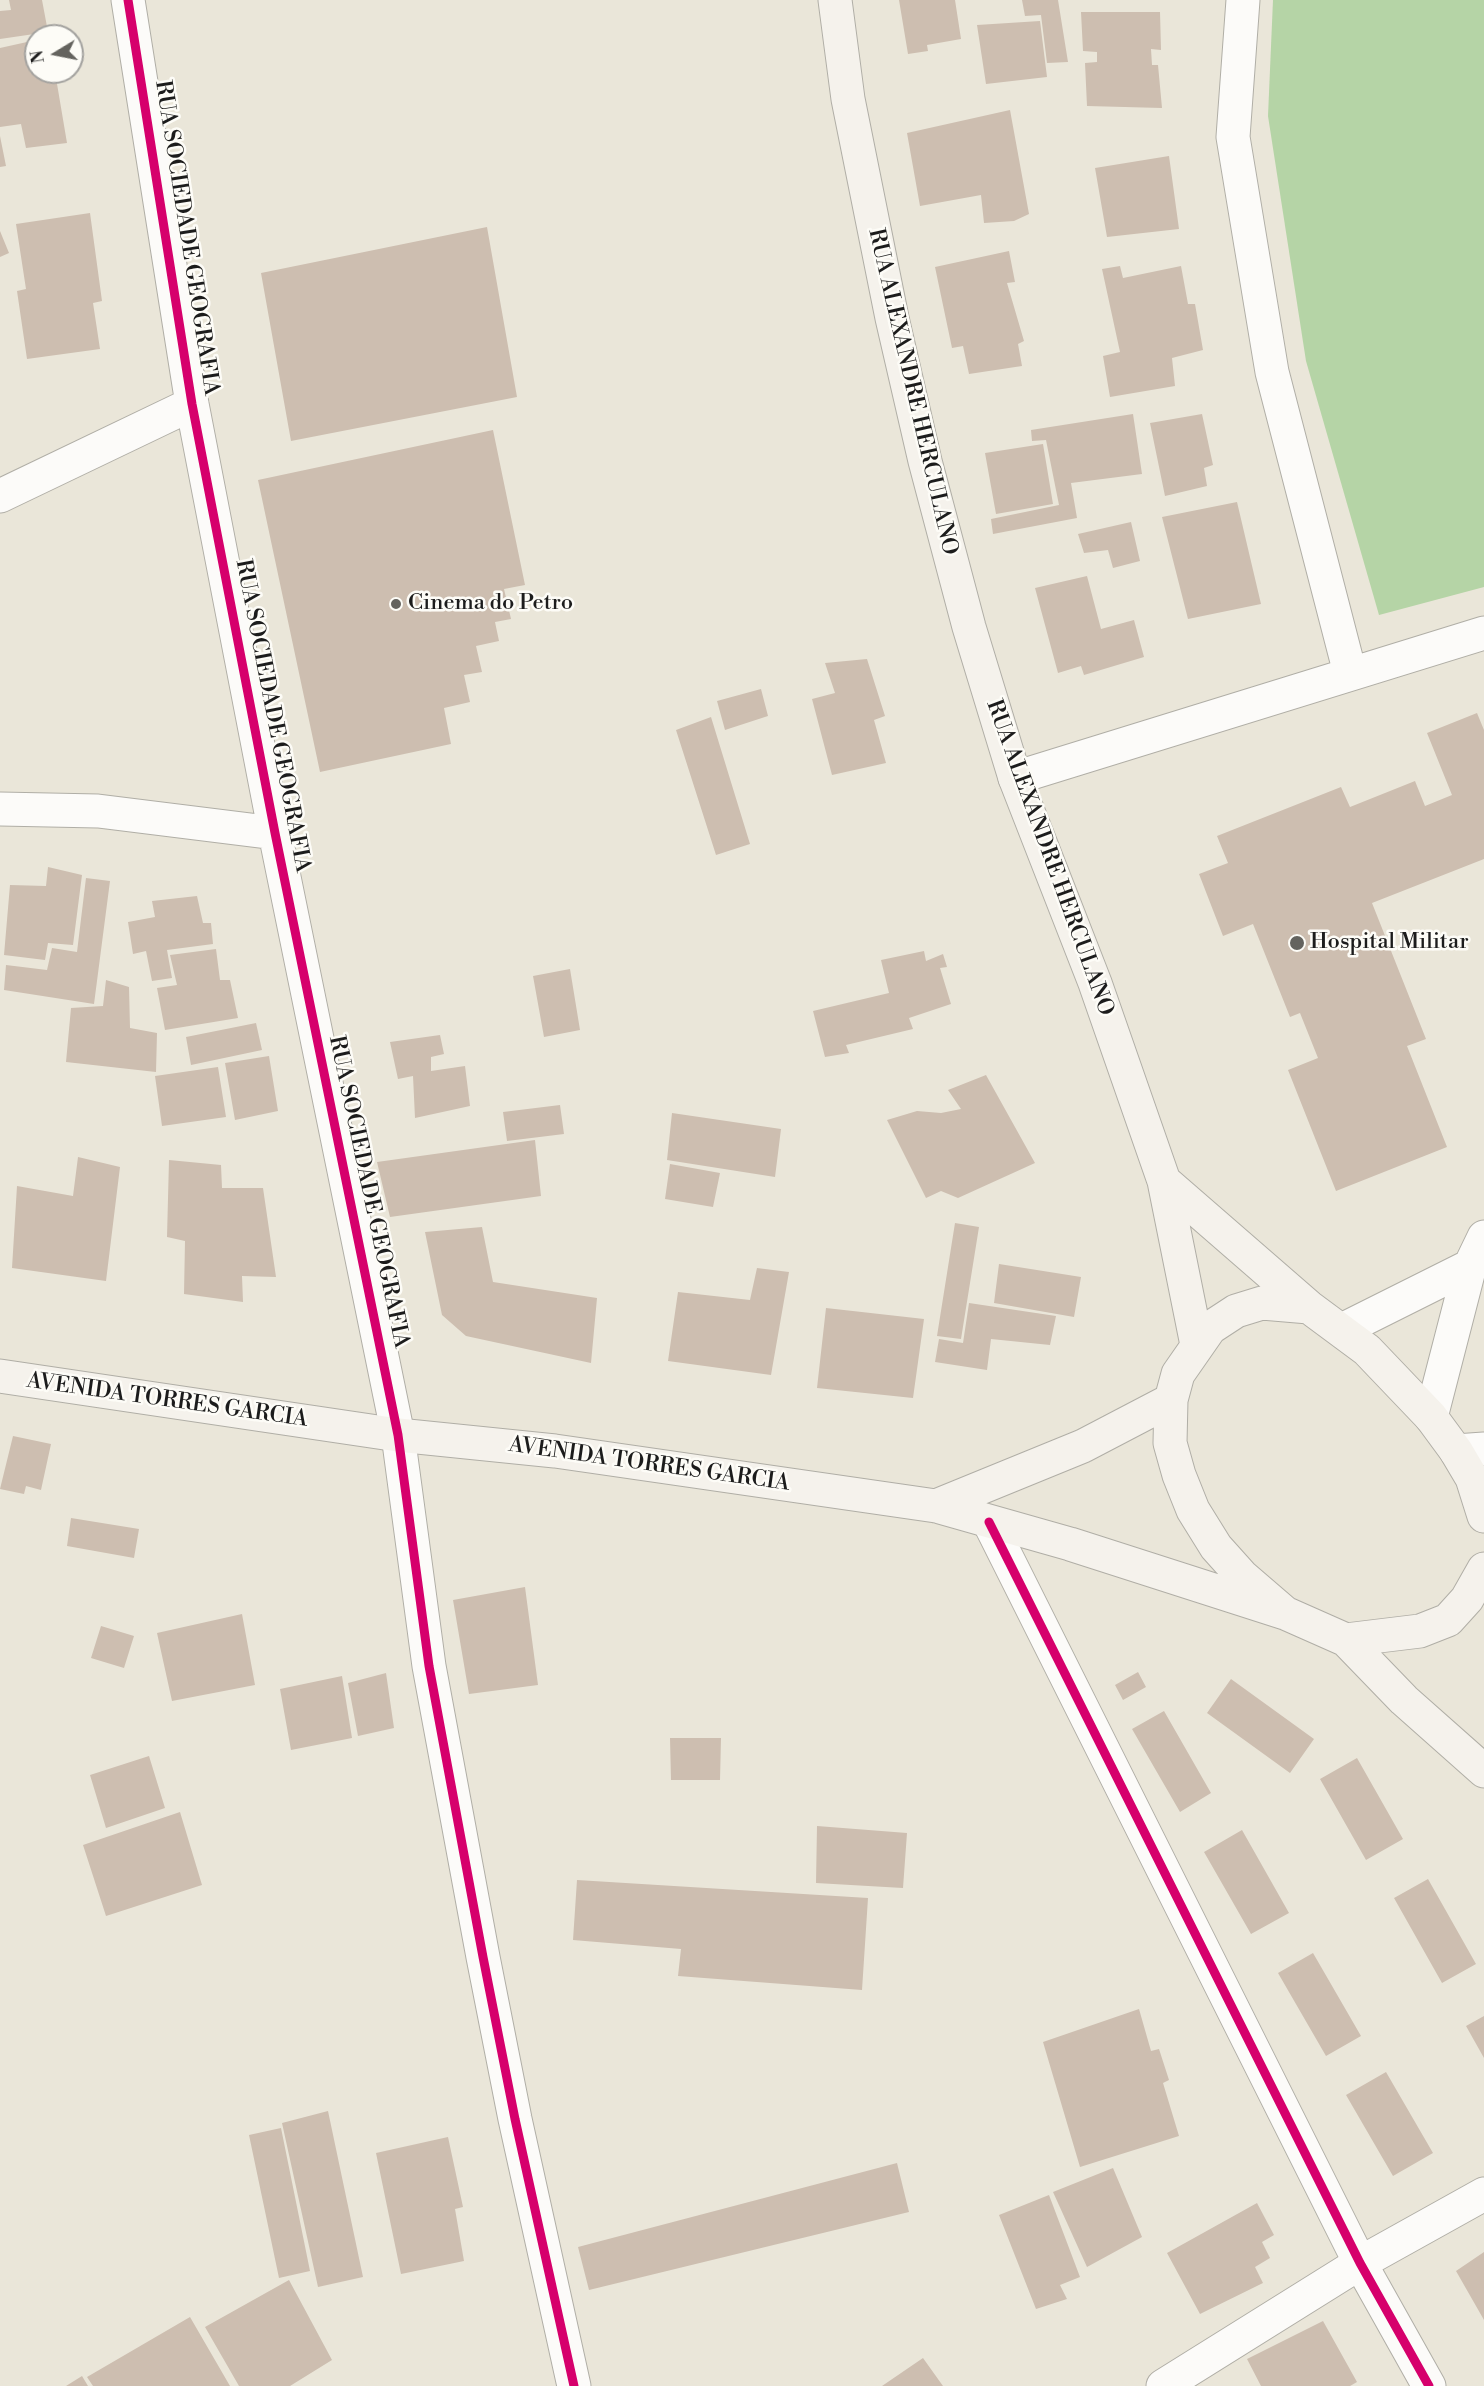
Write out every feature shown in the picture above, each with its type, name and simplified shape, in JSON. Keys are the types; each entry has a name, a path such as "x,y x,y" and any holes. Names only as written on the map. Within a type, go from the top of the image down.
{"main road":[{"name":"RUA ALEXANDRE HERCULANO","path":"836,0 848,99 892,318 925,460 969,627 1015,778 1095,983 1164,1181 1310,1307 1367,1350 1431,1417 1470,1450 1472,1478 1484,1516"},
{"path":"1164,1181 1197,1345"},
{"path":"1310,1307 1282,1303 1249,1306 1210,1328 1178,1374 1171,1400 1170,1443 1179,1475 1193,1510 1216,1547 1242,1576 1285,1613 1346,1640 1404,1700 1484,1771"},
{"name":"AVENIDA TORRES GARCIA","path":"0,1376 398,1436 567,1453 936,1506 1070,1544 1285,1613"},
{"path":"936,1506 1083,1446 1171,1400"},
{"path":"1346,1640 1420,1631 1448,1620 1467,1599 1484,1569"}],"street":[{"name":"RUA SOCIEDADE GEOGRAFIA","path":"128,0 192,404 274,833 398,1436 429,1666 515,2119 574,2386"},
{"path":"1242,0 1233,138 1272,372 1350,673"},
{"path":"0,496 192,404"},
{"path":"1015,778 1484,633"},
{"path":"0,809 98,811 274,833"},
{"path":"1431,1417 1470,1266 1484,1237"},
{"path":"1342,1330 1470,1266"},
{"path":"989,1522 1360,2263 1429,2386"},
{"path":"1163,2386 1360,2263 1484,2194"}],"green space":[{"path":"1273,0 1484,0 1484,587 1379,615 1306,361 1268,116"}],"building":[{"path":"9,0 42,0 46,24 24,24 24,36 0,39 0,11 11,10"},
{"path":"899,0 955,0 961,39 927,45 928,51 908,54"},
{"path":"1022,0 1058,0 1068,62 1047,63 1041,15 1025,16"},
{"path":"1081,12 1160,12 1161,50 1151,49 1152,65 1158,65 1162,108 1087,106 1085,63 1097,62 1097,52 1083,51"},
{"path":"1040,21 1047,77 986,84 977,25"},
{"path":"24,43 24,84 57,84 67,143 26,148 21,124 0,127 0,48"},
{"path":"1010,110 1029,214 1014,221 984,223 981,195 920,206 907,133"},
{"path":"0,136 6,166 0,167"},
{"path":"1169,156 1179,229 1107,237 1095,168"},
{"path":"90,213 102,301 93,303 100,349 27,359 17,291 26,289 16,224"},
{"path":"487,227 517,397 291,441 261,273"},
{"path":"0,231 9,253 0,257"},
{"path":"1009,251 1015,282 1007,283 1024,341 1018,344 1022,366 969,374 963,346 952,348 935,267"},
{"path":"1120,266 1123,278 1181,266 1188,304 1195,304 1203,350 1172,358 1175,386 1110,397 1103,356 1120,352 1102,269"},
{"path":"1133,414 1142,474 1071,483 1077,518 993,534 991,519 1059,505 1046,440 1032,441 1031,430"},
{"path":"1202,414 1213,465 1204,468 1207,486 1165,496 1150,423"},
{"name":"Cinema do Petro","path":"493,430 525,585 504,589 511,619 495,622 499,641 476,646 482,672 464,675 470,702 444,708 451,744 320,772 258,480"},
{"path":"1043,444 1053,504 996,514 985,453"},
{"path":"1237,502 1261,604 1188,619 1162,517"},
{"path":"1131,522 1140,561 1113,568 1108,550 1084,553 1078,534"},
{"path":"1087,576 1101,629 1134,620 1144,657 1084,675 1081,666 1058,673 1035,588"},
{"path":"867,659 885,716 874,720 886,763 832,775 812,699 835,693 825,663"},
{"path":"761,689 768,716 725,730 717,701"},
{"path":"1477,713 1484,730 1484,859 1372,903 1426,1039 1407,1046 1447,1147 1336,1191 1288,1070 1318,1058 1300,1013 1290,1017 1253,924 1223,936 1199,874 1228,863 1217,836 1341,787 1350,807 1415,781 1425,806 1452,795 1427,733"},
{"path":"711,717 750,844 716,855 676,730"},
{"path":"48,867 82,875 73,945 48,943 45,960 4,955 10,885 46,886"},
{"path":"86,878 110,881 94,1004 4,990 6,965 47,970 52,948 77,952"},
{"path":"197,896 203,923 211,923 213,944 167,950 172,978 152,981 146,951 133,954 128,922 155,917 152,901"},
{"path":"216,949 220,980 230,980 238,1018 165,1030 157,988 177,985 170,955"},
{"path":"924,951 926,961 943,954 947,967 940,968 951,1004 909,1018 913,1029 846,1045 849,1053 825,1057 813,1011 889,993 881,960"},
{"path":"570,969 580,1030 544,1037 533,976"},
{"path":"106,980 129,987 130,1028 157,1033 156,1072 66,1062 71,1008 103,1006"},
{"path":"256,1023 262,1050 191,1065 186,1037"},
{"path":"440,1035 444,1054 431,1057 431,1071 465,1066 470,1106 415,1118 413,1076 398,1079 390,1042"},
{"path":"269,1056 278,1111 235,1120 225,1063"},
{"path":"218,1067 226,1117 162,1126 155,1076"},
{"path":"986,1075 1035,1163 958,1198 941,1191 926,1198 887,1120 917,1111 941,1113 961,1109 948,1090"},
{"path":"560,1105 564,1134 507,1141 503,1112"},
{"path":"672,1113 781,1129 775,1177 667,1160"},
{"path":"535,1140 541,1196 390,1217 377,1162"},
{"path":"78,1157 120,1167 106,1281 12,1268 17,1186 73,1196"},
{"path":"169,1160 221,1165 222,1188 263,1188 276,1277 242,1276 243,1302 184,1294 185,1241 167,1237"},
{"path":"670,1164 720,1173 713,1207 665,1199"},
{"path":"955,1223 979,1227 961,1339 937,1336"},
{"path":"482,1227 493,1282 597,1298 591,1363 466,1336 442,1315 425,1232"},
{"path":"999,1264 1081,1277 1074,1317 994,1303"},
{"path":"757,1268 789,1272 771,1375 668,1361 678,1292 750,1300"},
{"path":"969,1303 1056,1316 1050,1345 991,1339 987,1370 935,1362 939,1339 963,1343"},
{"path":"826,1308 924,1319 913,1398 817,1388"},
{"path":"13,1436 51,1444 41,1490 26,1486 24,1494 0,1489"},
{"path":"71,1518 139,1529 134,1558 67,1546"},
{"path":"525,1587 538,1685 469,1694 453,1600"},
{"path":"242,1614 255,1685 172,1701 157,1633"},
{"path":"101,1626 134,1636 124,1668 91,1658"},
{"path":"1138,1672 1146,1687 1123,1700 1115,1685"},
{"path":"386,1673 394,1728 358,1736 348,1683"},
{"path":"342,1676 352,1738 291,1750 280,1689"},
{"path":"1231,1679 1314,1739 1290,1773 1207,1713"},
{"path":"1164,1711 1211,1793 1180,1812 1132,1729"},
{"path":"670,1738 721,1738 720,1780 671,1780"},
{"path":"149,1756 165,1808 106,1828 90,1775"},
{"path":"1357,1758 1403,1839 1366,1860 1320,1779"},
{"path":"180,1812 202,1885 106,1916 83,1845"},
{"path":"817,1826 907,1833 903,1888 816,1883"},
{"path":"1242,1830 1289,1913 1251,1934 1204,1852"},
{"path":"1428,1879 1476,1964 1442,1983 1394,1898"},
{"path":"577,1880 868,1898 862,1990 678,1976 681,1949 573,1940"},
{"path":"1313,1953 1361,2036 1326,2056 1278,1973"},
{"path":"1139,2009 1151,2051 1159,2049 1169,2080 1163,2083 1179,2136 1080,2167 1043,2042"},
{"path":"1484,2016 1484,2058 1466,2026"},
{"path":"1386,2072 1433,2153 1393,2176 1346,2095"},
{"path":"328,2111 363,2277 318,2287 282,2123"},
{"path":"281,2128 310,2271 279,2278 249,2135"},
{"path":"448,2137 463,2207 455,2209 464,2261 401,2274 376,2153"},
{"path":"897,2163 909,2212 589,2290 578,2247"},
{"path":"1113,2168 1142,2237 1087,2267 1053,2192"},
{"path":"1049,2195 1080,2277 1060,2285 1067,2299 1036,2309 999,2215"},
{"path":"1257,2203 1274,2235 1262,2242 1270,2258 1255,2267 1263,2283 1200,2314 1167,2253"},
{"path":"1484,2252 1484,2320 1456,2271"},
{"path":"289,2280 332,2360 290,2386 239,2386 205,2327"},
{"path":"190,2317 230,2386 93,2386 87,2377"},
{"path":"1323,2321 1357,2382 1350,2386 1261,2386 1247,2359"},
{"path":"923,2358 943,2386 882,2386"},
{"path":"82,2376 88,2386 66,2386"}],"cycle path":[{"path":"128,0 192,404 275,833 398,1435 429,1666 483,1957 515,2119 574,2386"},
{"path":"989,1522 1360,2263 1429,2386"}],"place":[{"name":"Cinema do Petro","path":"396,604"},
{"name":"Hospital Militar","path":"1297,943"}]}
